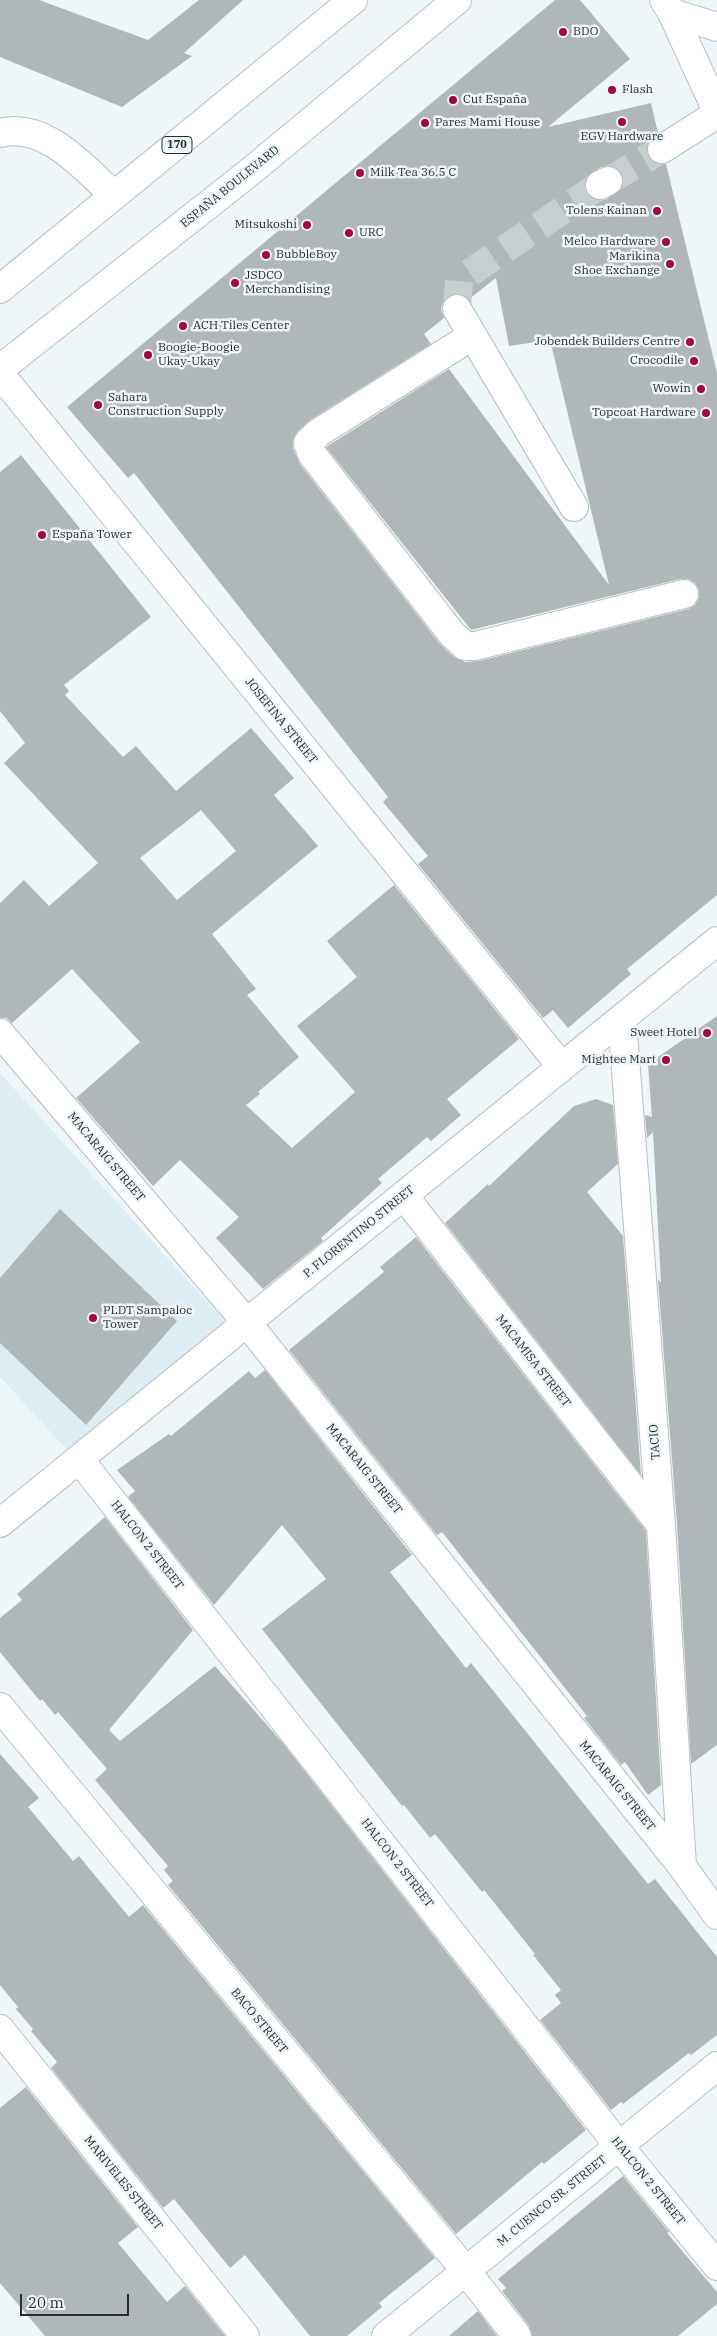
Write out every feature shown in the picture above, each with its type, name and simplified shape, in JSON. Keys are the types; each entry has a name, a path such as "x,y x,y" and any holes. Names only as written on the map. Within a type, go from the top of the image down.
{"street":[{"name":"170","path":"0,289 353,0"},
{"name":"ESPAÑA BOULEVARD","path":"0,369 251,171 457,0"},
{"path":"668,6 717,27"},
{"path":"662,149 717,113 668,6"},
{"path":"0,133 24,130 37,134 62,150 114,195"},
{"path":"457,308 574,507"},
{"path":"472,336 318,433 308,443 312,454 452,634 465,646 475,646 684,594"},
{"name":"JOSEFINA STREET","path":"0,374 562,1067"},
{"name":"P. FLORENTINO STREET","path":"0,1524 717,941"},
{"name":"TACIO","path":"622,1019 662,1526 682,1866"},
{"name":"MACARAIG STREET","path":"0,1033 247,1323 682,1866 717,1915"},
{"name":"MACAMISA STREET","path":"404,1196 662,1526"},
{"name":"HALCON 2 STREET","path":"80,1459 619,2146 717,2266"},
{"name":"BACO STREET","path":"0,1706 466,2271 517,2336"},
{"name":"MARIVELES STREET","path":"0,2029 245,2336"},
{"name":"M. CUENCO SR. STREET","path":"386,2336 717,2066"}],"shaded area":[{"path":"0,1073 229,1326 67,1450 0,1377"}],"building":[{"path":"0,0 39,0 148,40 199,0 243,0 184,53 192,56 122,107 0,57"},
{"path":"555,0 580,0 630,59 548,127 651,103 658,133 648,141 646,150 654,163 666,164 717,373 717,895 627,969 631,974 568,1028 553,1010 543,1018 418,864 428,856 383,802 388,797 134,473 128,478 67,407","holes":["601,167 617,168 622,174 624,181 621,189 607,199 600,201 592,198 586,192 584,185 587,177","496,278 509,346 550,340 609,585 449,369 326,447 471,630 680,579 688,579 695,583 699,590 699,598 695,605 688,609 479,661 465,662 454,657 440,644 300,464 293,448 293,440 297,432 310,420 431,344 424,334 444,318 441,309 443,302 449,296 457,293 469,299"]},
{"path":"21,455 151,617 64,685 69,691 65,695 123,757 136,746 176,791 251,728 294,778 274,795 318,846 212,934 256,989 247,995 299,1057 258,1092 260,1094 246,1105 292,1148 355,1092 297,1026 357,977 327,941 394,885 519,1039 447,1099 461,1115 431,1141 427,1137 378,1179 382,1183 321,1238 323,1241 263,1289 216,1238 239,1217 180,1160 153,1186 76,1098 140,1042 72,969 12,1023 6,1018 0,1018 0,903 24,880 49,906 98,863 4,763 25,743 0,711 0,472","holes":["201,810 236,851 177,900 140,858"]},
{"path":"717,1016 717,1745 691,1764 677,1524 658,1279 661,1283 653,1132 647,1138 645,1115 652,1117 648,1064"},
{"path":"596,1099 613,1105 618,1164 587,1192 623,1236 641,1475 445,1223 488,1184 489,1186 574,1106"},
{"name":"PLDT Sampaloc Tower","path":"60,1209 177,1321 86,1425 0,1343 0,1278"},
{"path":"416,1237 646,1531 661,1785 648,1795 625,1762 621,1765 584,1718 587,1716 442,1532 437,1535 289,1350 384,1272 380,1267"},
{"path":"265,1370 412,1555 390,1572 466,1668 471,1663 648,1884 655,1879 717,1957 717,2035 691,2055 689,2053 623,2104 621,2102 611,2110 540,2020 561,2003 555,1995 561,1990 533,1955 535,1954 484,1890 482,1892 435,1834 430,1838 404,1805 402,1806 262,1629 326,1579 282,1525 214,1605 128,1497 135,1491 117,1470 169,1434 171,1436 249,1371 255,1378"},
{"path":"105,1517 193,1630 109,1730 120,1741 215,1666 282,1742 586,2130 544,2164 542,2162 456,2234 168,1885 173,1881 164,1870 168,1866 95,1780 107,1769 58,1712 55,1715 42,1699 40,1701 0,1652 0,1618 22,1600 17,1594"},
{"path":"0,1754 39,1798 28,1807 73,1861 79,1856 129,1917 143,1905 435,2258 379,2303 382,2307 347,2336 310,2336 245,2255 230,2268 174,2199 163,2208 51,2068 57,2062 31,2031 33,2029 16,2009 18,2007 0,1985"},
{"path":"26,2087 138,2227 118,2243 167,2302 185,2286 225,2336 45,2336 0,2283 0,2108"},
{"path":"623,2176 669,2232 667,2233 717,2292 717,2304 678,2336 532,2336 529,2326 502,2291 506,2288 498,2279"},
{"path":"478,2311 497,2336 449,2336"}],"tunnel":[{"path":"608,181 662,149"},
{"path":"457,309 459,280 600,185"}],"place":[{"name":"BDO","path":"563,32"},
{"name":"Flash","path":"612,90"},
{"name":"Cut España","path":"453,100"},
{"name":"EGV Hardware","path":"622,122"},
{"name":"Pares Mami House","path":"425,123"},
{"name":"Milk Tea 36.5 C","path":"360,173"},
{"name":"Tolens Kainan","path":"657,211"},
{"name":"Mitsukoshi","path":"307,225"},
{"name":"URC","path":"349,233"},
{"name":"Melco Hardware","path":"666,242"},
{"name":"BubbleBoy","path":"266,255"},
{"name":"Marikina Shoe Exchange","path":"670,264"},
{"name":"JSDCO Merchandising","path":"235,283"},
{"name":"ACH Tiles Center","path":"183,326"},
{"name":"Jobendek Builders Centre","path":"690,342"},
{"name":"Boogie-Boogie Ukay-Ukay","path":"148,355"},
{"name":"Crocodile","path":"694,361"},
{"name":"Wowin","path":"701,389"},
{"name":"Sahara Construction Supply","path":"98,405"},
{"name":"Topcoat Hardware","path":"706,413"},
{"name":"España Tower","path":"42,535"},
{"name":"Sweet Hotel","path":"707,1033"},
{"name":"Mightee Mart","path":"666,1060"},
{"name":"PLDT Sampaloc Tower","path":"93,1318"}]}
